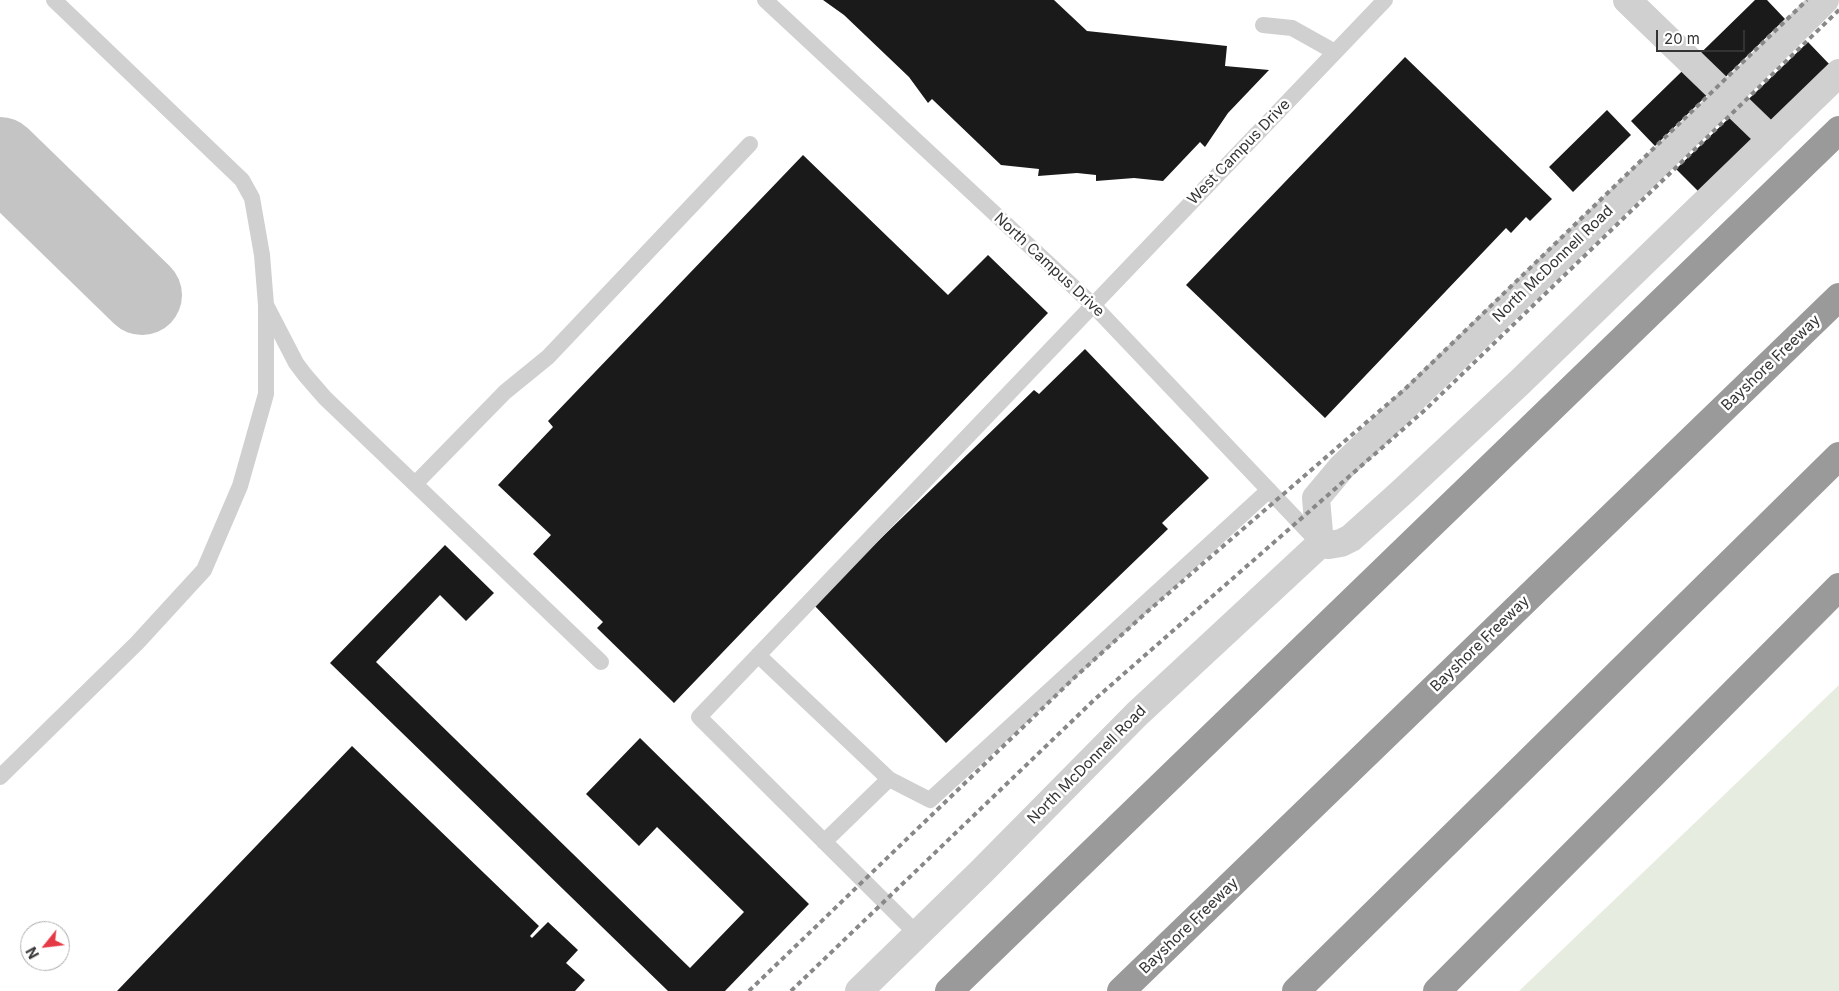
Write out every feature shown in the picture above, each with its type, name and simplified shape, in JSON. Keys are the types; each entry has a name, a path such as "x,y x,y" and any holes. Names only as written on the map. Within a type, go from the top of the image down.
{"highway":[{"path":"949,991 1839,130"},
{"name":"Bayshore Freeway","path":"1121,991 1839,297"},
{"path":"1296,991 1839,456"},
{"path":"1437,991 1839,587"}],"street":[{"path":"1627,0 1771,139"},
{"name":"North McDonnell Road","path":"859,991 1137,714 1320,544 1316,498 1342,468 1727,97 1824,0"},
{"path":"1320,544 1341,543 1351,538 1401,494 1519,383 1839,73"}],"lane":[{"path":"0,777 137,644 204,570 240,486 266,394 266,305 262,255 252,198 242,180 54,0"},
{"name":"North Campus Drive","path":"765,0 1093,305 1320,544"},
{"name":"West Campus Drive","path":"824,842 699,717 1385,0"},
{"path":"1263,25 1292,28 1335,52"},
{"path":"415,484 505,392 548,357 750,144"},
{"path":"266,305 296,363 325,398 601,662"},
{"path":"758,655 889,779 930,800 1269,490"},
{"path":"889,779 824,842 917,934"}],"shaded area":[{"path":"1839,685 1839,991 1519,991"}],"building":[{"path":"823,0 1054,0 1087,31 1227,46 1225,66 1269,70 1228,113 1205,147 1200,142 1163,181 1134,178 1096,181 1096,175 1077,173 1038,176 1039,169 1001,165 932,99 928,103 909,77 844,15"},
{"path":"1755,0 1767,0 1785,19 1655,146 1631,121"},
{"path":"1808,42 1832,67 1701,194 1676,169"},
{"path":"1405,57 1552,199 1530,221 1526,217 1511,233 1506,228 1325,418 1186,285"},
{"path":"1607,110 1631,135 1573,192 1549,167"},
{"path":"803,155 948,295 988,255 1048,313 674,703 597,628 603,622 533,554 551,535 498,485 553,427 548,421"},
{"path":"1085,349 1209,478 1162,523 1168,529 946,743 813,604 1034,390 1039,394"},
{"path":"445,545 494,593 466,621 440,595 376,662 690,968 744,912 657,827 639,846 586,794 640,738 809,904 725,991 668,991 330,663"},
{"path":"352,746 539,926 530,936 532,938 548,922 578,950 566,963 585,980 575,991 117,991"}],"taxiway":[{"path":"0,157 142,295"}],"railway":[{"path":"749,991 1074,678 1148,611 1405,389 1807,0"},
{"path":"791,991 1094,700 1425,410 1839,10"}]}
